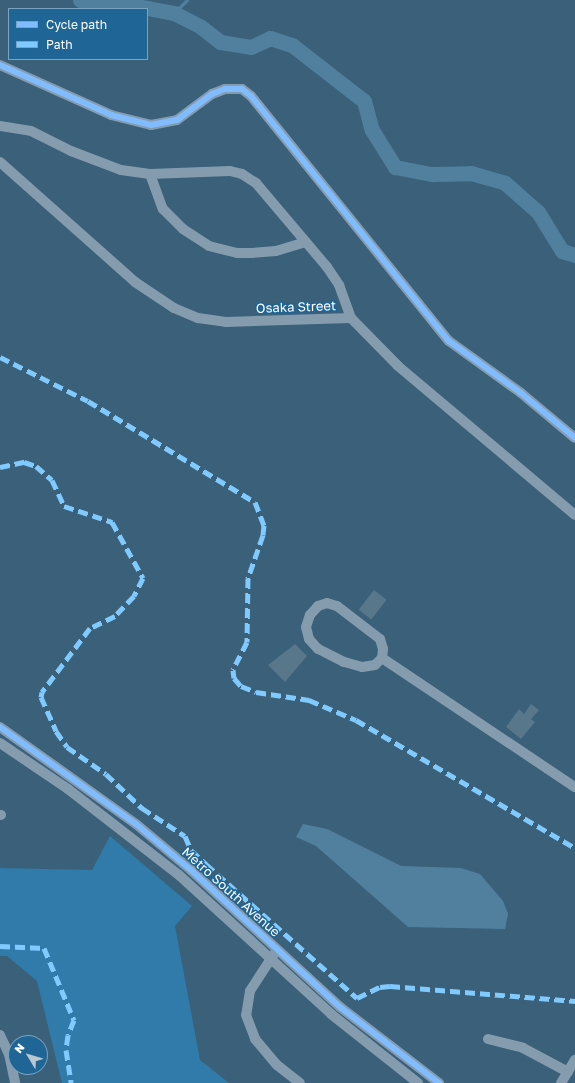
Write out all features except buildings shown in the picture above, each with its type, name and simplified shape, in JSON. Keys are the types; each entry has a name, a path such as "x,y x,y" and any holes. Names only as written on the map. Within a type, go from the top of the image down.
{"street":[{"path":"0,65 111,115 151,124 177,120 212,94 225,89 242,89 252,96 449,341 522,393 575,438"},
{"path":"0,126 31,131 71,151 121,170 150,174 230,171 242,174 256,183 306,242 338,285 352,318"},
{"name":"Osaka Street","path":"0,162 135,282 174,308 198,318 226,322 352,318 398,366 575,515"},
{"path":"150,174 163,209 183,229 209,246 237,253 252,253 276,252 306,242"},
{"path":"327,604 337,606 380,639 384,649 382,658 375,665 362,667 344,662 318,649 309,639 306,627 310,615 318,606 327,604"},
{"path":"382,658 575,787"},
{"name":"Metro South Avenue","path":"0,727 136,824 191,870 340,1007 439,1083"},
{"name":"Metro South Avenue","path":"0,743 68,789 178,875 336,1018 418,1083"},
{"path":"278,950 270,959 250,991 246,1015 255,1038 277,1065 300,1083"},
{"path":"0,1035 9,1054 15,1083"},
{"path":"488,1039 523,1048 566,1079 575,1060"}],"shaded area":[{"path":"303,824 327,829 401,866 461,868 480,874 503,901 508,914 505,929 408,927 316,846 296,837"},
{"path":"110,836 192,906 175,926 200,1060 229,1083 62,1083 37,981 7,956 0,956 0,868 92,870"}],"waterway":[{"path":"80,0 100,6 131,5 147,8"},
{"path":"174,13 187,0"},
{"path":"148,8 174,13 201,27 220,42 251,47 270,38 292,45 364,101 372,130 395,167 432,174 471,173 505,183 538,212 562,251 575,255"}],"marked path":[{"path":"0,357 88,401 255,502 264,525 263,535 248,578 247,642 233,670 234,678 241,686 256,692 309,700 356,720 575,848"},
{"path":"0,467 24,462 36,466 52,480 64,506 112,522 143,578 134,596 115,616 90,628 42,692 41,697 56,731 67,747 106,774 142,808 185,836 191,850 357,998 380,987 390,986 575,1001"},
{"path":"0,946 44,948 74,1020 68,1035 66,1050 71,1083"}],"cycle path":[{"path":"0,65 111,115 151,125 177,120 212,94 225,89 242,89 251,96 449,341 521,393 575,438"},
{"path":"0,727 136,824 191,870 340,1007 439,1083"}]}
